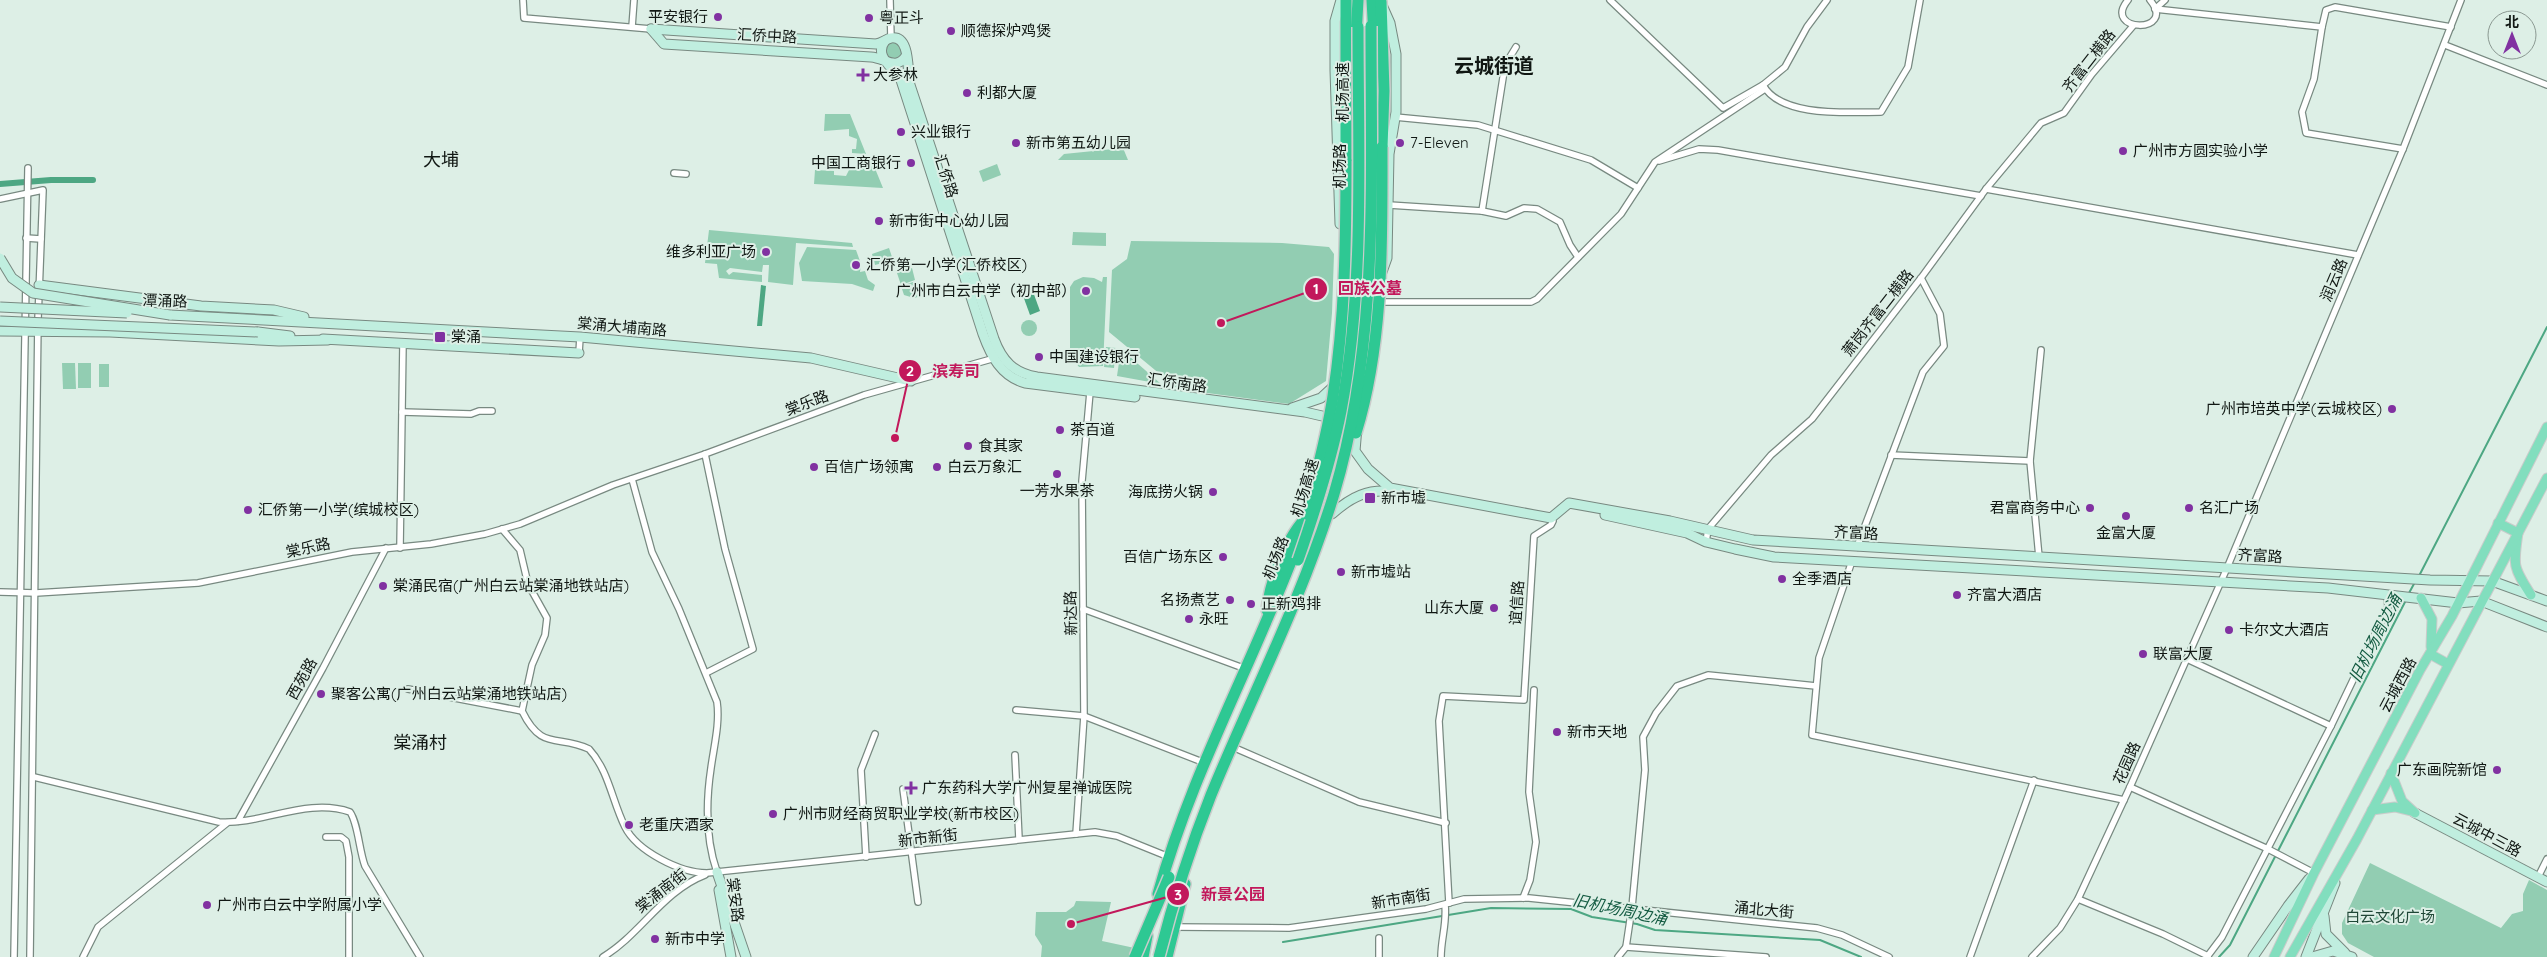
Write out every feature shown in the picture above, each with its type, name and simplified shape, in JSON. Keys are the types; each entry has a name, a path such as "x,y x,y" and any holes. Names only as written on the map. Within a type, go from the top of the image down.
{"highway":[{"path":"1298,560 1304,524 1328,422 1336,372 1346,258 1348,0"},
{"name":"机场路","path":"1247,669 1267,623 1270,595 1287,546 1295,530 1308,516 1335,422 1343,376 1354,260 1356,31 1358,0"},
{"name":"机场高速","path":"1144,957 1168,877 1209,768 1298,560 1321,492 1336,434 1352,330 1358,219 1358,0"},
{"path":"1167,957 1199,840 1235,748 1297,607 1332,514 1354,430 1364,375 1372,285 1374,35 1377,0"},
{"path":"1323,530 1358,427 1372,359 1380,259 1384,91 1377,0"},
{"name":"机场高速","path":"1159,957 1180,884 1205,811 1296,601 1323,530 1351,423 1367,300 1377,0"},
{"path":"1144,957 1169,857 1206,763 1247,669"},
{"path":"1135,957 1168,877"}],"main road":[{"path":"1341,0 1335,34 1340,227 1354,260"},
{"path":"1348,0 1356,31"},
{"path":"1372,285 1382,272 1387,258 1389,154 1395,117 1394,40 1377,0"},
{"name":"汇侨中路","path":"651,29 876,44 888,40"},
{"name":"汇侨中路","path":"651,29 664,44 871,57 887,62"},
{"path":"888,40 903,42 906,48 906,56 896,64 887,62 881,56 881,51 888,40"},
{"name":"汇侨路","path":"906,56 910,85 994,339 998,357"},
{"name":"汇侨路","path":"887,62 901,80 983,334 998,357"},
{"path":"0,258 12,278 34,293 170,315"},
{"path":"39,285 183,304 274,310 329,323"},
{"name":"潭涌路","path":"0,307 329,323"},
{"name":"潭涌路","path":"0,321 258,332 328,340"},
{"name":"棠涌大埔南路","path":"329,323 580,337 811,358 910,381"},
{"path":"0,331 38,333 110,332 279,341 328,340"},
{"name":"棠涌大埔南路","path":"328,340 580,353"},
{"name":"汇侨南路","path":"998,357 1025,375 1108,391 1335,422"},
{"name":"汇侨南路","path":"998,357 1000,368 1017,381 1090,392 1108,391 1285,410 1335,422 1354,430"},
{"path":"1285,410 1321,398 1343,376"},
{"path":"1357,414 1354,446 1368,469 1390,488 1552,520"},
{"name":"云城西路","path":"2274,957 2314,873 2458,603 2547,427"},
{"path":"2290,957 2340,870 2547,478"},
{"path":"1332,514 1354,496 1365,492 1390,491 1552,520"},
{"name":"齐富路","path":"1552,520 1569,503 1708,529 1753,540 1776,542 2492,582"},
{"name":"齐富路","path":"1552,520 1569,508 1687,533 1706,542 1774,557 2222,581 2328,588 2421,598"},
{"path":"2498,523 2518,533"},
{"path":"2518,533 2514,566 2530,594"},
{"path":"1774,557 1776,542"},
{"path":"2492,582 2547,600"},
{"path":"2421,598 2458,603 2481,601 2547,628"},
{"path":"2421,598 2433,624 2430,654 2448,664"},
{"path":"2391,774 2402,801 2415,813"},
{"path":"2372,810 2395,807 2415,813"},
{"name":"云城中三路","path":"2415,813 2547,882"},
{"path":"2306,957 2340,870"},
{"name":"棠安路","path":"717,872 725,931 731,957"},
{"name":"棠安路","path":"717,872 746,957"},
{"path":"2253,957 2288,906 2314,873"},
{"path":"2325,911 2324,927 2326,934 2348,955"},
{"path":"2312,957 2332,951 2348,955"}],"street":[{"name":"汇侨中路","path":"524,0 524,18 651,29"},
{"path":"632,27 634,0"},
{"path":"888,40 890,0"},
{"path":"1610,0 1723,108 1764,87"},
{"path":"1371,302 1531,302 1537,299 1621,214 1655,162 1764,87 1785,67 1807,26 1827,0"},
{"path":"1764,87 1789,105 1819,112 1881,112 1908,66 1920,0"},
{"path":"2128,0 2124,14 2127,21 2133,26 2142,27 2150,22 2155,9 2165,0"},
{"path":"2150,0 2155,9"},
{"name":"润云路","path":"2227,568 2403,149 2461,0"},
{"path":"2403,149 2306,132 2302,112 2314,79 2326,10 2335,7 2451,27"},
{"path":"2155,9 2322,28"},
{"name":"齐富二横路","path":"2064,113 2092,74 2133,26"},
{"path":"2445,45 2547,85"},
{"path":"1482,211 1504,65 1516,47"},
{"name":"萧岗齐富二横路","path":"1708,529 1771,455 1812,419 1921,278 1986,188 2041,123 2064,113"},
{"path":"1395,117 1478,125 1591,160 1638,188"},
{"path":"1655,162 1699,149 1718,150 1981,196"},
{"path":"14,957 28,168"},
{"path":"674,173 686,174"},
{"path":"1986,188 2358,255"},
{"path":"0,199 43,190 38,333 34,777 30,957"},
{"path":"1389,205 1482,211 1506,216 1524,208 1537,209 1560,222 1570,245 1578,257"},
{"path":"26,238 41,239"},
{"path":"1857,547 1923,372 1944,346 1940,314 1921,278"},
{"path":"580,337 580,353"},
{"path":"400,548 403,343"},
{"path":"2039,557 2030,461 2040,350"},
{"name":"棠乐路","path":"0,592 36,593 198,583 352,552 445,542 502,529 533,519 613,485 706,454 864,395 998,357"},
{"name":"新达路","path":"1076,834 1084,716 1082,481 1090,392"},
{"path":"402,412 471,414 479,411 492,411"},
{"path":"706,454 725,549 753,649 706,673"},
{"path":"1891,455 2030,461"},
{"path":"502,529 511,537 520,550 528,584 547,618 546,635 532,665 522,711 532,728 544,739 584,746 593,753 610,784 626,829 638,842 657,857 681,869 699,873 717,872 709,830 709,793 718,713 717,702 652,552 632,479"},
{"name":"谊信路","path":"1446,823 1439,721 1443,696 1524,700 1534,536 1550,526 1552,520"},
{"path":"1706,542 1708,529"},
{"name":"西苑路","path":"238,821 323,668 386,548"},
{"path":"1852,561 1819,658 1812,735 2124,800"},
{"name":"花园路","path":"2033,957 2051,939 2078,899 2227,568"},
{"path":"2078,899 2163,934 2207,957 2222,938 2331,726 2388,607 2387,595"},
{"path":"1083,609 1247,669"},
{"path":"2187,659 2331,726"},
{"path":"1618,957 1626,947 1632,907 1645,770 1643,737 1656,713 1677,686 1708,675 1816,686"},
{"path":"408,689 522,711"},
{"path":"1522,898 1530,880 1536,842 1530,792 1534,690"},
{"path":"1016,710 1084,716 1206,763"},
{"path":"866,857 861,770 875,734"},
{"path":"1235,748 1359,802 1446,823 1447,906 1446,921 1441,935 1441,957"},
{"path":"1014,755 1019,839"},
{"path":"34,777 191,817 227,823 320,807 350,812 356,820 359,851 365,866 420,957"},
{"path":"1970,957 2034,780"},
{"path":"2130,787 2268,849 2314,873"},
{"path":"903,789 908,844 912,852 918,902"},
{"path":"83,957 98,927 227,823"},
{"name":"新市新街","path":"717,872 1076,834 1106,834 1169,857"},
{"path":"326,837 341,837 346,841 349,857 349,957"},
{"path":"2538,877 2547,859"},
{"name":"棠涌南街","path":"603,957 623,943 664,902 701,876 717,872"},
{"name":"新市南街","path":"1174,926 1289,928 1447,906 1473,899 1522,898 1632,907"},
{"name":"涌北大街","path":"1632,907 1712,918 1817,928 1842,935 1889,957"},
{"path":"1379,938 1379,957"},
{"path":"1626,947 1766,957"}],"green space":[{"path":"892,42 899,43 903,55 899,60 887,58 885,47"},
{"path":"825,114 850,114 866,154 852,153 852,149 856,149 857,139 849,136 849,129 824,131"},
{"path":"1123,148 1128,160 1058,160 1064,154"},
{"path":"997,164 1001,175 983,182 979,171"},
{"path":"874,166 883,188 814,184 815,170 834,171 834,175 846,176 850,168 860,170"},
{"path":"709,230 852,243 853,247 796,243 793,285 768,282 769,265 763,265 762,272 730,268 726,271 729,275 733,272 762,275 762,282 719,278 717,264 705,263"},
{"path":"1073,232 1106,233 1106,246 1072,245"},
{"path":"1131,241 1282,243 1329,247 1334,254 1332,313 1326,381 1289,404 1178,389 1109,332 1112,270 1127,259"},
{"path":"807,247 856,250 861,264 860,272 865,271 868,280 875,285 873,291 852,284 802,281 799,263"},
{"path":"889,248 893,260 875,265 872,254"},
{"path":"912,268 915,280 901,285 897,273"},
{"path":"1083,277 1094,278 1102,282 1103,277 1107,277 1103,366 1079,367 1070,355 1070,287 1074,281"},
{"path":"916,281 921,296 914,298 904,295 901,286"},
{"path":"1029,320 1035,322 1037,328 1035,334 1029,336 1023,334 1021,328 1023,322"},
{"path":"1106,347 1116,348 1114,368 1104,367"},
{"path":"1121,349 1161,384 1117,376"},
{"path":"62,363 75,363 76,389 63,389"},
{"path":"78,363 91,363 91,388 78,388"},
{"path":"99,364 109,364 109,387 99,387"},
{"name":"白云文化广场","path":"2370,863 2501,928 2512,914 2523,911 2523,894 2529,880 2547,890 2547,957 2374,957 2348,943 2342,934 2342,923"},
{"path":"1076,901 1111,902 1102,941 1144,950 1138,957 1041,957 1042,946 1035,935 1036,912 1066,912 1074,906"}],"shaded area":[{"path":"761,285 766,286 762,326 757,326"},
{"path":"1032,289 1040,311 1030,315 1022,293"}],"waterway":[{"path":"0,184 51,180 93,180"},
{"name":"旧机场周边涌","path":"2419,576 2547,327"},
{"name":"旧机场周边涌","path":"2409,593 2415,582"},
{"name":"旧机场周边涌","path":"2219,957 2230,945 2406,600"},
{"name":"旧机场周边涌","path":"1283,942 1491,908 1571,909 1592,917 1637,924 1655,930 1820,940 1861,957"}],"place":[{"name":"平安银行","path":"718,17"},
{"name":"粤正斗","path":"869,18"},
{"name":"顺德探炉鸡煲","path":"951,31"},
{"name":"大参林","path":"863,75"},
{"name":"利都大厦","path":"967,93"},
{"name":"兴业银行","path":"901,132"},
{"name":"新市第五幼儿园","path":"1016,143"},
{"name":"7-Eleven","path":"1400,143"},
{"name":"广州市方圆实验小学","path":"2123,151"},
{"name":"中国工商银行","path":"911,163"},
{"name":"新市街中心幼儿园","path":"879,221"},
{"name":"维多利亚广场","path":"766,252"},
{"name":"汇侨第一小学(汇侨校区)","path":"856,265"},
{"name":"广州市白云中学（初中部）","path":"1086,291"},
{"name":"回族公墓","path":"1221,323"},
{"name":"棠涌","path":"440,337"},
{"name":"中国建设银行","path":"1039,357"},
{"name":"广州市培英中学(云城校区)","path":"2392,409"},
{"name":"茶百道","path":"1060,430"},
{"name":"滨寿司","path":"895,438"},
{"name":"食其家","path":"968,446"},
{"name":"百信广场领寓","path":"814,467"},
{"name":"白云万象汇","path":"937,467"},
{"name":"一芳水果茶","path":"1057,474"},
{"name":"海底捞火锅","path":"1213,492"},
{"name":"新市墟","path":"1370,498"},
{"name":"君富商务中心","path":"2090,508"},
{"name":"名汇广场","path":"2189,508"},
{"name":"汇侨第一小学(缤城校区)","path":"248,510"},
{"name":"金富大厦","path":"2126,516"},
{"name":"百信广场东区","path":"1223,557"},
{"name":"新市墟站","path":"1341,572"},
{"name":"全季酒店","path":"1782,579"},
{"name":"棠涌民宿(广州白云站棠涌地铁站店)","path":"383,586"},
{"name":"齐富大酒店","path":"1957,595"},
{"name":"名扬煮艺","path":"1230,600"},
{"name":"正新鸡排","path":"1251,604"},
{"name":"山东大厦","path":"1494,608"},
{"name":"永旺","path":"1189,619"},
{"name":"卡尔文大酒店","path":"2229,630"},
{"name":"联富大厦","path":"2143,654"},
{"name":"聚客公寓(广州白云站棠涌地铁站店)","path":"321,694"},
{"name":"新市天地","path":"1557,732"},
{"name":"广东画院新馆","path":"2497,770"},
{"name":"广东药科大学广州复星禅诚医院","path":"911,788"},
{"name":"广州市财经商贸职业学校(新市校区)","path":"773,814"},
{"name":"老重庆酒家","path":"629,825"},
{"name":"广州市白云中学附属小学","path":"207,905"},
{"name":"新景公园","path":"1071,924"},
{"name":"新市中学","path":"655,939"}],"district":[{"name":"云城街道","path":"1494,66"},
{"name":"大埔","path":"441,160"},
{"name":"棠涌村","path":"420,743"}]}
